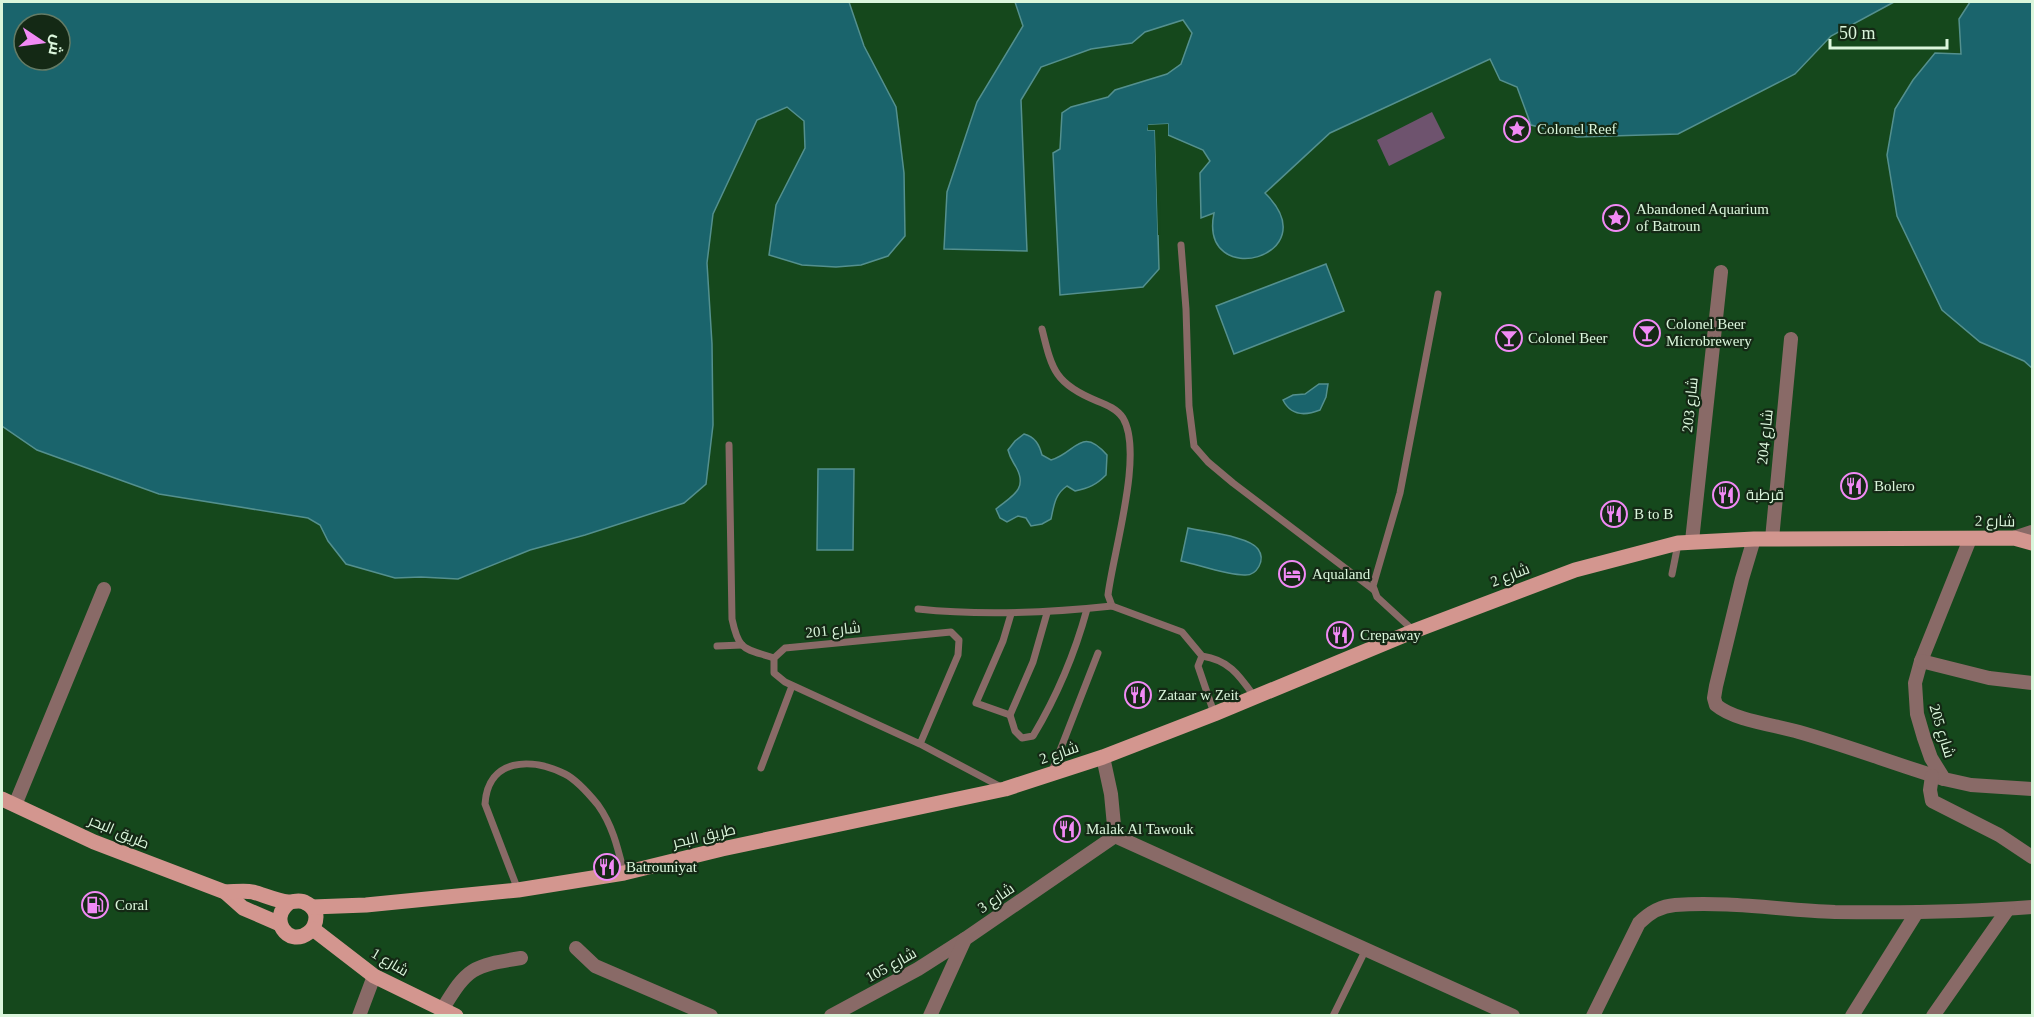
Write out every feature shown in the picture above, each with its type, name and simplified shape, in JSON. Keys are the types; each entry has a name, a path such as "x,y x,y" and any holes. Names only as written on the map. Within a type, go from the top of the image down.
{"main road":[{"name":"شارع 2","path":"1028,782 1103,757 1214,714 1414,631 1575,570 1685,542 1754,539 2014,538 2032,543"},
{"name":"طريق البحر","path":"312,907 366,905 518,890 624,873 722,849 1005,789 1028,782"},
{"name":"طريق البحر","path":"8,802 94,842 225,892 243,908 280,924"},
{"name":"طريق البحر","path":"225,892 250,891 290,902"},
{"path":"302,901 312,907 316,918 313,929 308,933 298,937 287,933 280,924 281,911 290,902 302,901"},
{"name":"شارع 1","path":"313,929 374,976 449,1013"}],"street":[{"name":"شارع 203","path":"1685,542 1721,272"},
{"name":"شارع 204","path":"1772,539 1791,339"},
{"path":"2014,538 2032,532"},
{"path":"1754,539 1716,686 1714,698 1716,705 1723,711 1741,717 1799,732 1938,777 1930,790 1932,801 1999,835 2032,858"},
{"name":"شارع 205","path":"1970,539 1921,661 1915,683 1917,714 1938,777 1971,785 2032,789"},
{"path":"8,802 104,589"},
{"path":"1921,661 1989,678 2032,683"},
{"path":"1103,757 1115,836 1513,1016"},
{"name":"شارع 3","path":"965,939 1115,836"},
{"path":"1593,1016 1639,923 1660,908 1674,905 1740,906 1834,912 1917,912 2032,908"},
{"path":"1933,1016 2008,909"},
{"path":"1852,1016 1917,912"},
{"path":"930,1016 965,939"},
{"name":"شارع 105","path":"831,1016 918,969 965,939"},
{"path":"576,948 595,966 711,1016"},
{"path":"449,1013 459,982 467,974 488,963 521,958"},
{"path":"359,1016 374,976"}],"lane":[{"path":"1181,244 1189,406 1194,446 1208,462 1233,483 1374,590"},
{"path":"1414,631 1377,597 1373,586 1400,493 1438,294"},
{"path":"1042,329 1052,364 1063,382 1078,394 1118,412 1126,424 1130,438 1130,477 1108,595 1112,606"},
{"path":"729,445 732,619 736,640 746,648 774,658 774,673 792,686 920,744 1005,789"},
{"path":"1672,574 1685,542"},
{"path":"918,609 977,614 1011,614 1047,613 1112,606 1182,632 1202,656 1216,658 1229,666 1255,697"},
{"path":"1047,613 1032,662 1010,715 1015,731 1022,738 1034,736 1049,710 1079,638 1087,609"},
{"path":"1010,715 976,703 1011,614"},
{"name":"شارع 201","path":"774,658 785,648 951,632 959,640 958,655 920,744"},
{"path":"717,646 742,645"},
{"path":"1050,776 1098,653"},
{"path":"1202,656 1198,666 1214,714"},
{"path":"761,768 792,686"},
{"path":"518,890 485,804 486,794 499,773 508,766 524,762 542,764 566,775 580,785 598,806 612,830 624,873"},
{"path":"1333,1016 1366,949"}],"shaded area":[{"path":"1432,112 1445,138 1389,166 1377,140"}],"water":[{"path":"2,2 849,2 864,46 896,107 904,173 905,236 888,256 861,265 836,267 802,265 769,255 776,205 805,148 804,121 787,107 757,120 713,214 707,263 712,344 713,425 706,484 684,503 530,550 458,579 395,578 346,564 328,541 320,525 308,518 159,494 37,450 2,426"},
{"path":"1015,2 1894,2 1831,36 1795,74 1678,134 1577,137 1531,125 1517,87 1500,80 1490,59 1330,133 1265,193 1281,215 1282,234 1273,248 1258,257 1240,258 1224,252 1214,237 1214,213 1201,218 1200,173 1210,161 1203,150 1168,135 1168,124 1149,125 1148,130 1155,130 1159,269 1143,287 1060,295 1053,153 1060,149 1062,113 1071,107 1108,97 1115,90 1167,74 1181,64 1192,33 1183,20 1145,32 1132,43 1091,49 1041,67 1021,100 1027,251 944,249 947,192 977,102 1023,26"},
{"path":"1970,2 2032,2 2032,368 2024,361 1980,342 1942,310 1897,216 1887,155 1895,109 1913,80 1935,53 1961,54 1959,19"},
{"path":"1326,264 1344,311 1234,354 1216,306"},
{"path":"1319,384 1328,384 1326,397 1320,410 1304,414 1294,412 1283,400 1293,395 1305,394"},
{"path":"1024,434 1034,439 1042,455 1051,460 1084,442 1091,442 1107,455 1106,475 1084,489 1075,491 1067,486 1057,496 1051,519 1031,526 1026,518 1018,516 1007,522 1000,518 996,509 1012,497 1019,487 1019,475 1008,450"},
{"path":"818,469 854,469 853,550 817,550"},
{"path":"1188,528 1246,541 1258,549 1261,558 1259,566 1249,575 1237,575 1181,561"}],"pier":[{"path":"1168,124 1168,139 1165,136 1165,127 1156,127 1158,130 1161,235 1158,235 1155,130 1148,130 1148,125"}],"place":[{"name":"Colonel Reef","path":"1517,129"},
{"name":"Abandoned Aquarium of Batroun","path":"1616,218"},
{"name":"Colonel Beer Microbrewery","path":"1647,333"},
{"name":"Colonel Beer","path":"1509,338"},
{"name":"Bolero","path":"1854,486"},
{"name":"قرطبة","path":"1726,495"},
{"name":"B to B","path":"1614,514"},
{"name":"Aqualand","path":"1292,574"},
{"name":"Crepaway","path":"1340,635"},
{"name":"Zataar w Zeit","path":"1138,695"},
{"name":"Malak Al Tawouk","path":"1067,829"},
{"name":"Batrouniyat","path":"607,867"},
{"name":"Coral","path":"95,905"}]}
